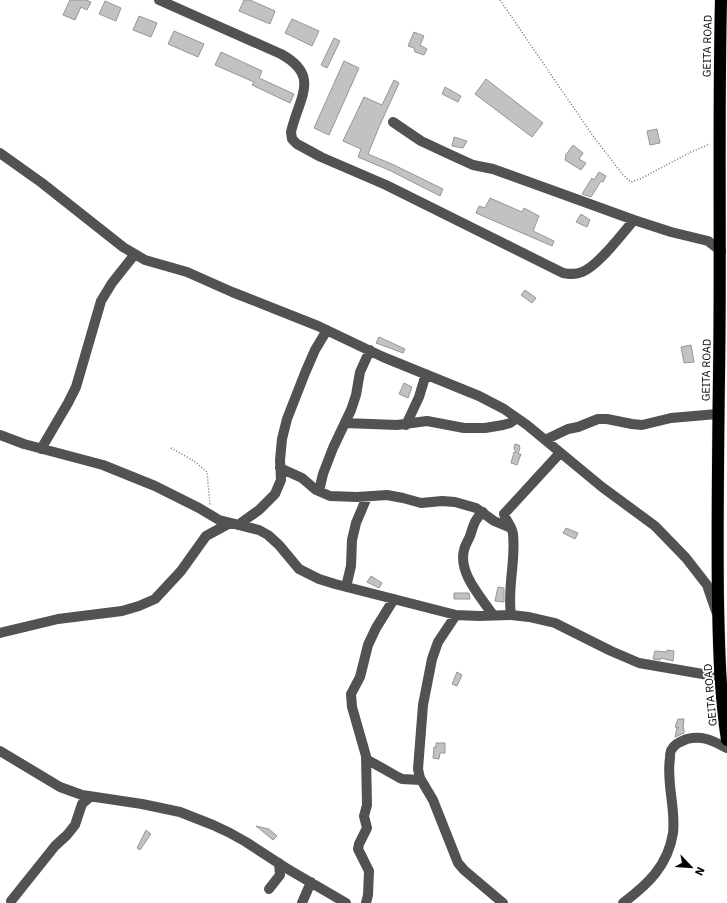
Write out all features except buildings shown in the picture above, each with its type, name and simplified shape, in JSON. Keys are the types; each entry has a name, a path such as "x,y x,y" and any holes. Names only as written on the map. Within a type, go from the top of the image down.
{"highway":[{"name":"GEITA ROAD","path":"721,0 721,251 718,417 718,619 720,677 723,717 727,740"}],"street":[{"path":"159,0 281,54 292,60 300,68 305,80 303,93 291,132 292,139 297,144 321,157 386,185 563,273 572,274 582,272 594,265 634,220"},
{"path":"393,122 422,141 473,165 493,169 671,232 708,241 721,251"},
{"path":"0,153 42,183 123,247 145,260 187,272 232,292 327,330 370,350 479,396 517,418 602,487 655,526 686,558 707,585 718,619"},
{"path":"41,449 76,387 101,301 112,283 135,254"},
{"path":"0,633 58,619 113,613 139,606 155,599 181,572 206,536 234,524 259,510 275,494 281,480 280,468 282,439 288,419 315,350 327,330"},
{"path":"319,491 329,460 354,402 360,372 370,350"},
{"path":"406,425 421,393 426,374"},
{"path":"545,440 568,429 578,427 598,419 607,419 642,425 671,418 716,414 718,417"},
{"path":"345,423 406,425 427,421 454,426 484,428 510,423 517,418"},
{"path":"0,435 41,449 102,464 155,486 219,520 259,530 268,535 279,545 299,569 319,579 394,600 456,615 511,615 529,617 555,624 639,663 720,677"},
{"path":"511,615 510,600 513,538 511,528 504,514 560,453"},
{"path":"280,468 302,478 319,491 330,496 367,497 387,495 421,503 442,501 455,502 476,508 494,521 511,528"},
{"path":"346,587 351,566 352,540 356,523 367,497"},
{"path":"483,512 476,519 463,551 463,564 469,581 493,615"},
{"path":"366,903 368,895 369,871 358,849 367,828 364,816 367,805 366,759 352,707 351,694 360,677 370,641 376,628 394,600"},
{"path":"456,615 438,642 432,659 422,705 418,769 433,800 458,863 464,870 503,903"},
{"path":"723,717 727,705"},
{"path":"623,903 653,878 666,857 673,834 669,763 671,749 679,742 696,737 711,740 727,748"},
{"path":"0,751 60,787 90,797 142,804 180,812 230,833 346,903"},
{"path":"366,759 402,779 422,780"},
{"path":"11,901 55,846 67,836 75,825 82,804 90,797"},
{"path":"269,889 280,875 279,863"},
{"path":"302,903 311,882"}],"path":[{"path":"500,0 593,136 623,175 631,182 640,179 690,152 720,140"},
{"path":"171,448 194,461 207,472 211,516"}]}
